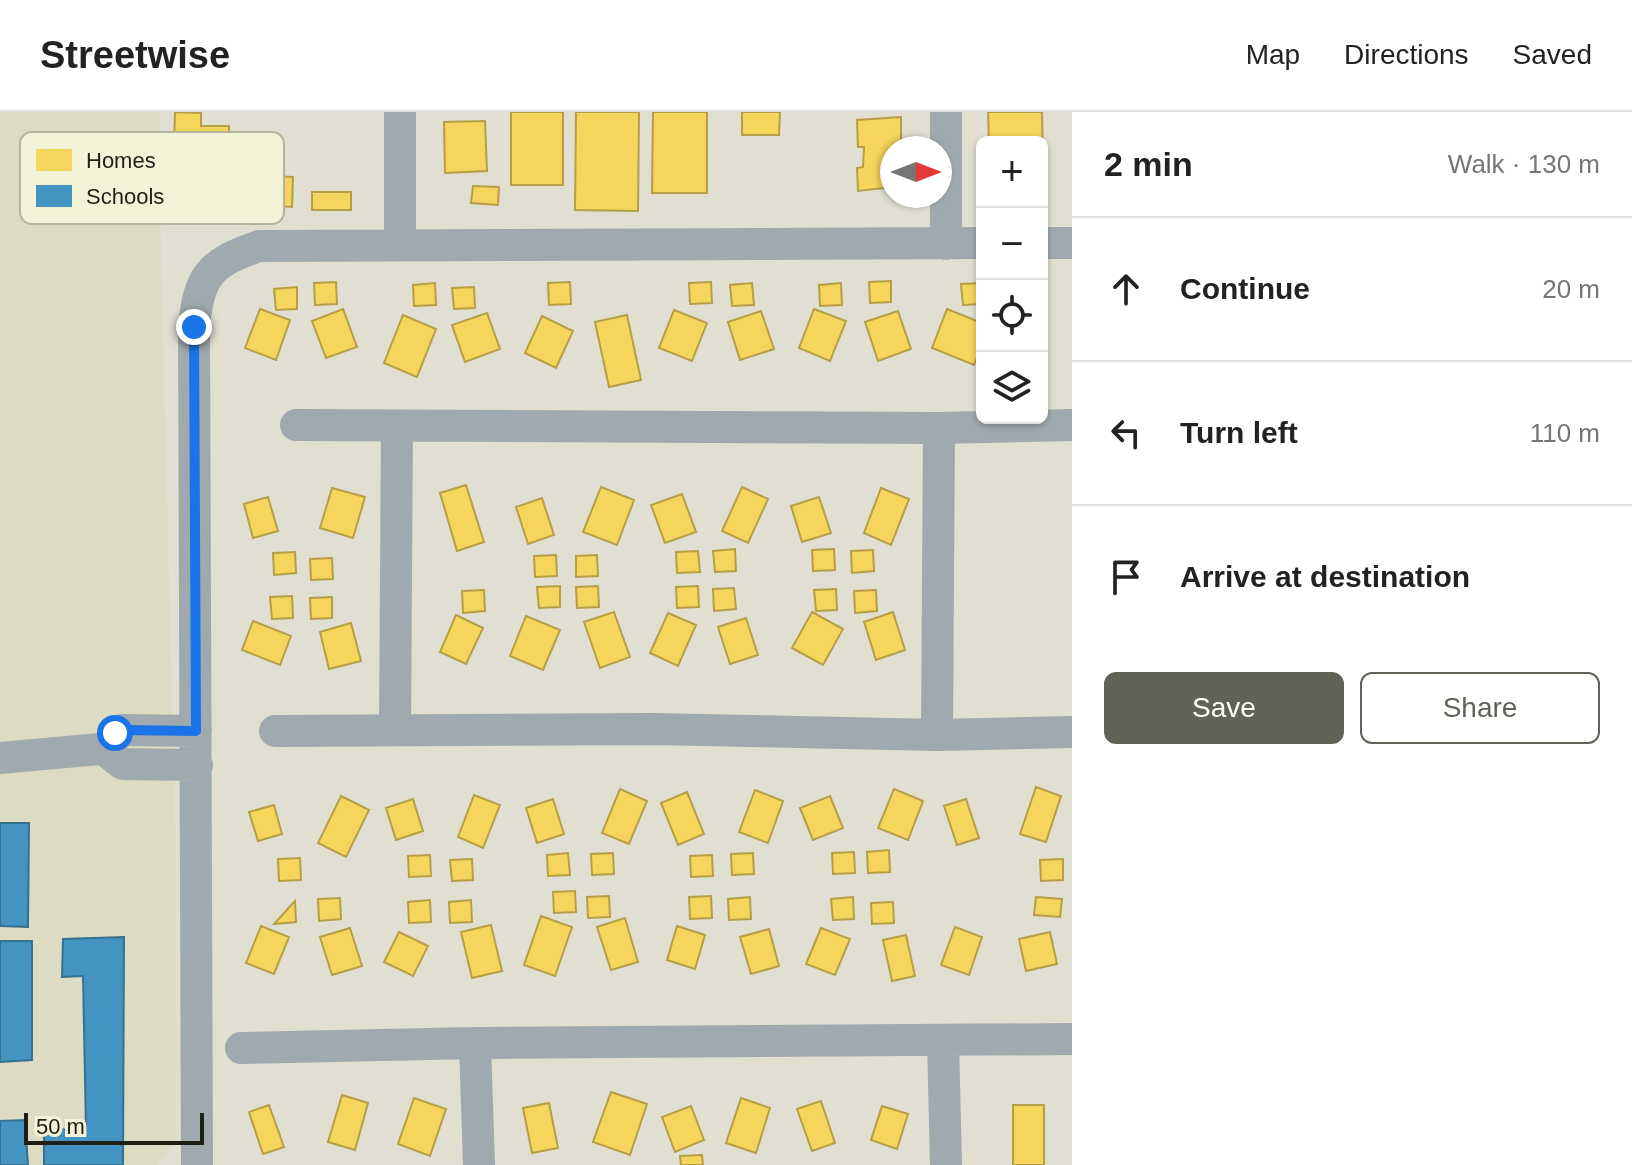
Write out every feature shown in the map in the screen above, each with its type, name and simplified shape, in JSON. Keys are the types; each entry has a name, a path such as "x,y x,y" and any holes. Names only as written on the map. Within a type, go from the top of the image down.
{"street":[{"path":"400,112 400,245"},
{"path":"946,112 946,244"},
{"path":"197,1165 194,327 197,297 213,267 235,254 259,246 976,243"},
{"path":"1048,243 1072,243"},
{"path":"296,425 939,428 1072,425"},
{"path":"395,730 397,426"},
{"path":"937,735 939,428"},
{"path":"275,731 654,729 937,735 1072,732"},
{"path":"196,731 122,730 115,733 110,748 111,755 123,764 197,765"},
{"path":"0,758 110,748"},
{"path":"241,1048 475,1043 1072,1039"},
{"path":"943,1041 946,1165"},
{"path":"475,1043 479,1165"}],"shaded area":[{"path":"0,112 160,112 160,132 20,132 20,224 161,224 176,858 176,1143 157,1165 0,1165"}],"building: Homes":[{"path":"175,112 201,113 201,126 229,126 229,132 174,132"},
{"path":"511,112 563,112 563,185 511,185"},
{"path":"576,112 639,112 638,211 575,210"},
{"path":"653,112 707,112 707,193 652,193"},
{"path":"742,112 780,112 779,135 742,135"},
{"path":"988,112 1042,112 1042,136 989,136"},
{"path":"901,117 901,136 880,136 880,188 858,191 857,168 863,167 864,147 858,147 857,120"},
{"path":"485,121 487,171 445,173 444,122"},
{"path":"284,177 293,177 292,207 284,206"},
{"path":"473,186 499,187 498,205 471,203"},
{"path":"312,192 351,192 351,210 312,210"},
{"path":"891,281 891,302 870,303 869,282"},
{"path":"336,282 337,304 315,305 314,283"},
{"path":"570,282 571,304 549,305 548,283"},
{"path":"711,282 712,303 690,304 689,283"},
{"path":"435,283 436,305 414,306 413,285"},
{"path":"752,283 754,305 732,306 730,285"},
{"path":"841,283 842,305 820,306 819,285"},
{"path":"976,283 976,304 963,305 961,284"},
{"path":"297,287 297,309 276,310 274,289"},
{"path":"474,287 475,308 454,309 452,288"},
{"path":"260,309 290,320 276,360 245,348"},
{"path":"343,309 357,347 326,358 312,321"},
{"path":"814,309 846,321 830,361 799,348"},
{"path":"947,309 976,321 974,365 932,348"},
{"path":"674,310 707,323 692,361 659,348"},
{"path":"761,311 774,349 740,360 728,322"},
{"path":"898,311 911,349 878,361 865,322"},
{"path":"487,313 500,349 465,362 452,325"},
{"path":"403,315 436,329 417,377 384,363"},
{"path":"627,315 641,380 609,387 595,322"},
{"path":"542,316 573,331 556,368 525,353"},
{"path":"466,485 484,542 457,551 440,493"},
{"path":"601,487 634,500 617,545 583,532"},
{"path":"742,487 768,499 748,543 722,531"},
{"path":"332,488 365,497 353,538 320,528"},
{"path":"881,488 909,499 891,545 864,533"},
{"path":"682,494 696,532 665,543 651,505"},
{"path":"268,497 278,531 253,538 244,504"},
{"path":"819,497 831,533 802,542 791,506"},
{"path":"542,498 554,535 528,544 516,507"},
{"path":"735,549 736,571 715,572 713,551"},
{"path":"834,549 835,570 813,571 812,550"},
{"path":"873,550 874,571 852,573 851,551"},
{"path":"698,551 700,572 677,573 676,552"},
{"path":"295,552 296,573 274,575 273,553"},
{"path":"556,555 557,576 535,577 534,556"},
{"path":"597,555 598,576 576,577 576,556"},
{"path":"332,558 333,579 311,580 310,559"},
{"path":"560,586 560,607 539,608 537,587"},
{"path":"598,586 599,607 577,608 576,587"},
{"path":"698,586 699,607 677,608 676,587"},
{"path":"734,588 736,609 714,611 713,589"},
{"path":"836,589 837,610 816,611 814,590"},
{"path":"484,590 485,611 463,613 462,591"},
{"path":"876,590 877,611 855,613 854,591"},
{"path":"292,596 293,618 272,619 270,597"},
{"path":"332,597 332,618 311,619 310,598"},
{"path":"614,612 630,657 600,668 584,622"},
{"path":"812,612 843,629 823,665 792,648"},
{"path":"893,612 905,650 876,660 864,622"},
{"path":"668,613 696,625 678,666 650,653"},
{"path":"456,615 483,628 466,664 440,652"},
{"path":"526,616 560,630 543,670 510,656"},
{"path":"746,618 758,655 730,664 718,627"},
{"path":"253,621 291,636 280,665 242,650"},
{"path":"351,623 361,661 329,669 320,632"},
{"path":"1036,787 1061,796 1046,842 1020,834"},
{"path":"620,789 647,801 629,844 602,833"},
{"path":"894,789 923,801 908,840 878,828"},
{"path":"755,790 783,801 768,843 739,832"},
{"path":"687,792 704,834 678,845 661,803"},
{"path":"474,795 500,805 483,848 458,837"},
{"path":"341,796 369,810 346,857 318,843"},
{"path":"830,796 843,828 813,840 800,808"},
{"path":"413,799 423,831 396,840 386,808"},
{"path":"553,799 564,834 537,843 526,808"},
{"path":"966,799 979,838 957,845 944,806"},
{"path":"274,805 282,834 258,841 249,812"},
{"path":"889,850 890,872 868,873 867,852"},
{"path":"854,852 855,873 833,874 832,853"},
{"path":"568,853 570,875 548,876 547,855"},
{"path":"613,853 614,874 592,875 591,854"},
{"path":"753,853 754,874 732,875 731,854"},
{"path":"430,855 431,876 409,877 408,856"},
{"path":"712,855 713,876 691,877 690,856"},
{"path":"300,858 301,880 279,881 278,859"},
{"path":"472,859 473,880 452,881 450,860"},
{"path":"1063,859 1063,880 1041,881 1040,860"},
{"path":"575,891 576,912 554,913 553,892"},
{"path":"609,896 610,917 588,918 587,897"},
{"path":"711,896 712,918 690,919 689,897"},
{"path":"750,897 751,919 729,920 728,899"},
{"path":"853,897 854,919 833,920 831,899"},
{"path":"1036,897 1062,899 1060,917 1034,915"},
{"path":"340,898 341,919 319,921 318,899"},
{"path":"430,900 431,922 409,923 408,902"},
{"path":"471,900 472,922 450,923 449,902"},
{"path":"295,901 296,922 274,924"},
{"path":"893,902 894,923 872,924 871,903"},
{"path":"541,916 572,927 555,976 524,965"},
{"path":"625,918 638,962 611,970 597,927"},
{"path":"491,925 502,971 472,978 461,932"},
{"path":"261,926 289,937 274,974 246,963"},
{"path":"677,926 705,935 695,969 667,960"},
{"path":"955,927 982,937 969,975 941,965"},
{"path":"350,928 362,966 332,975 320,937"},
{"path":"821,928 850,939 835,975 806,964"},
{"path":"769,929 779,966 751,974 740,937"},
{"path":"399,932 428,946 413,976 384,962"},
{"path":"1050,932 1057,964 1026,971 1019,939"},
{"path":"906,935 915,976 892,981 883,940"},
{"path":"611,1092 647,1104 630,1155 593,1142"},
{"path":"342,1095 368,1103 355,1150 328,1142"},
{"path":"414,1098 446,1109 430,1156 398,1144"},
{"path":"741,1098 770,1108 756,1153 726,1143"},
{"path":"821,1101 835,1143 812,1151 797,1109"},
{"path":"549,1103 558,1148 532,1153 523,1108"},
{"path":"269,1105 284,1147 263,1154 249,1112"},
{"path":"1013,1105 1044,1105 1044,1165 1013,1165"},
{"path":"691,1106 704,1140 675,1152 662,1117"},
{"path":"882,1106 908,1114 897,1149 871,1140"},
{"path":"702,1155 703,1165 681,1165 680,1156"}],"building: Schools":[{"path":"0,823 29,823 28,927 0,926"},
{"path":"124,937 123,1165 44,1165 44,1129 86,1130 83,976 62,977 63,939"},
{"path":"0,941 32,941 32,1060 0,1062"},
{"path":"25,1120 28,1165 0,1165 0,1121"}],"route":[{"path":"115,733 122,730 196,731 194,327"}]}
